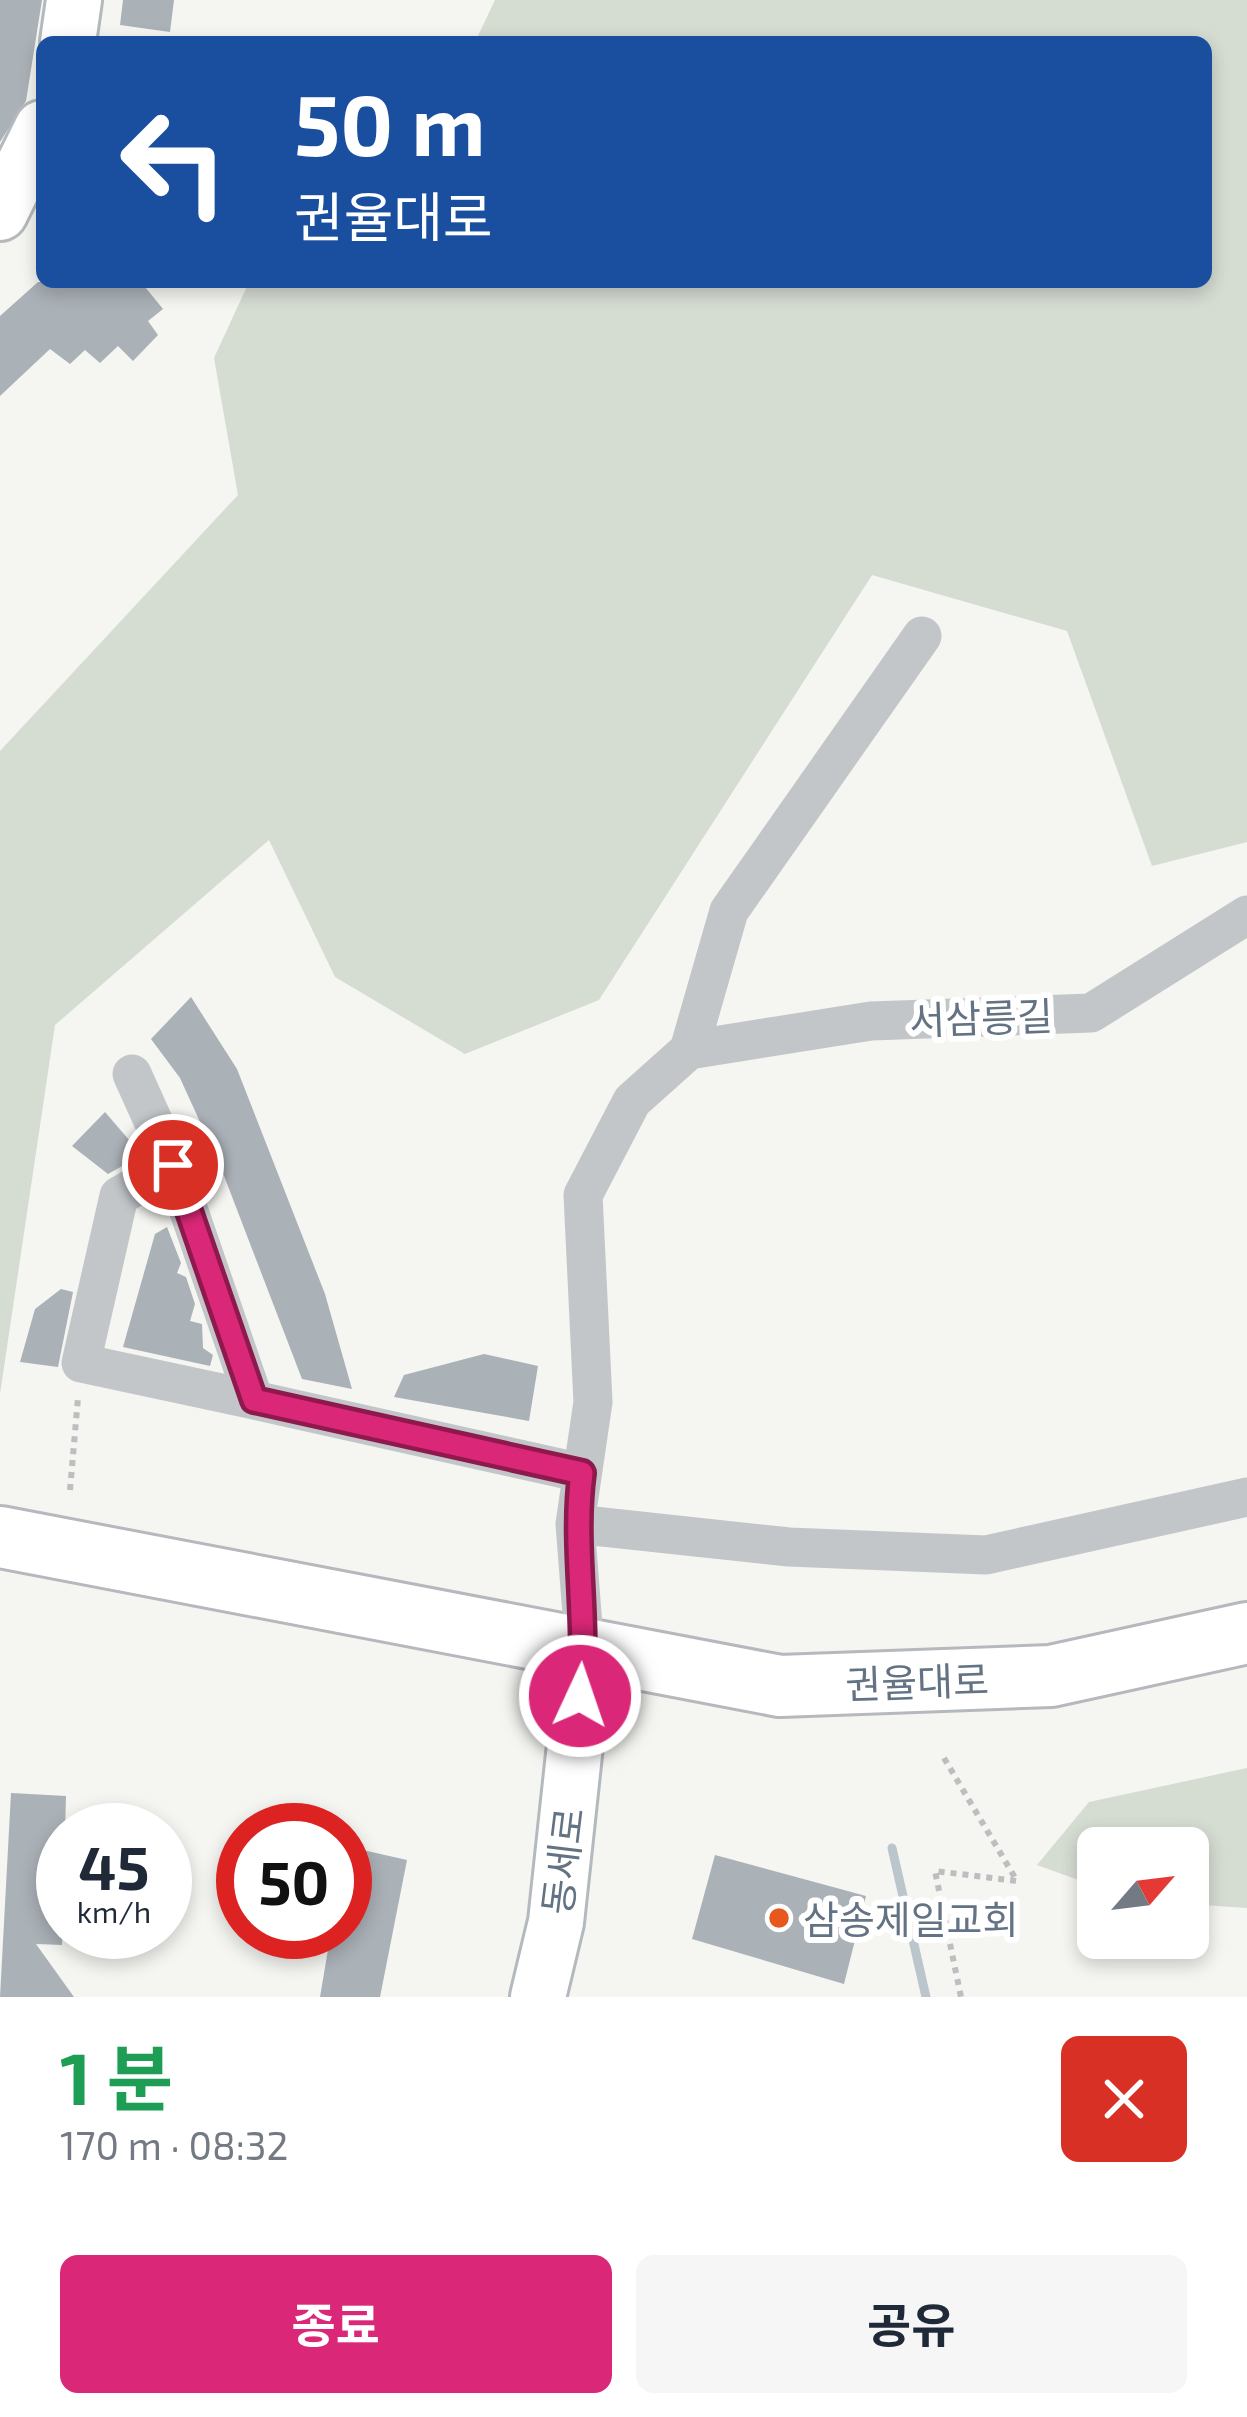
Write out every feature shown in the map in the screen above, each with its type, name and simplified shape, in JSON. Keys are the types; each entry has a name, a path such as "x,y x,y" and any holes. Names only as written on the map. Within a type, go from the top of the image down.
{"main road":[{"path":"69,36 74,0"},
{"path":"0,213 36,140"},
{"name":"권율대로","path":"0,1538 780,1686 1051,1676 1247,1634"},
{"name":"동세로","path":"538,1997 556,1922 585,1652"}],"street":[{"path":"585,1652 575,1524 593,1402 584,1196 632,1101 689,1050 729,911 922,636"},
{"name":"서삼릉길","path":"689,1050 871,1022 1091,1012 1247,915"},
{"path":"132,1074 173,1165 254,1400"},
{"path":"173,1165 119,1196 81,1364 582,1473"},
{"path":"575,1524 789,1547 986,1556 1247,1497"}],"path":[{"path":"70,1490 81,1364"},
{"path":"944,1758 1017,1882 934,1870 962,1997"}],"shaded area":[{"path":"495,0 1247,0 1247,842 1152,866 1067,631 872,575 599,1000 465,1054 335,977 269,840 55,1025 0,1394 0,751 238,495 214,358 246,288 1212,288 1212,36 478,36"},
{"path":"1247,1768 1247,1908 1209,1905 1209,1827 1077,1827 1077,1879 1037,1865 1089,1802"}],"building":[{"path":"0,0 42,0 26,101 0,142"},
{"path":"123,0 174,0 170,32 120,25"},
{"path":"36,284 36,288 146,288 163,309 148,321 158,335 133,361 118,346 100,363 85,350 70,364 50,349 0,396 0,316"},
{"path":"191,997 237,1069 325,1294 352,1389 302,1379 221,1168 180,1078 151,1039"},
{"path":"105,1112 142,1155 108,1174 72,1146"},
{"path":"167,1227 181,1263 177,1273 186,1277 195,1304 190,1321 202,1324 203,1348 213,1355 210,1366 123,1347 155,1234"},
{"path":"61,1289 73,1292 58,1367 20,1362 35,1309"},
{"path":"484,1354 538,1366 529,1421 394,1397 404,1375"},
{"path":"11,1793 66,1796 66,1803 36,1803 36,1959 47,1959 74,1997 0,1997"},
{"path":"372,1852 407,1860 380,1997 320,1997 326,1959 372,1959"},
{"name":"삼송제일교회","path":"715,1855 866,1896 844,1984 692,1939"}],"waterway":[{"path":"892,1848 926,1997"}],"place":[{"name":"삼송제일교회","path":"779,1918"}],"route":[{"path":"173,1165 254,1400 582,1473 575,1524 585,1652 580,1696"}]}
